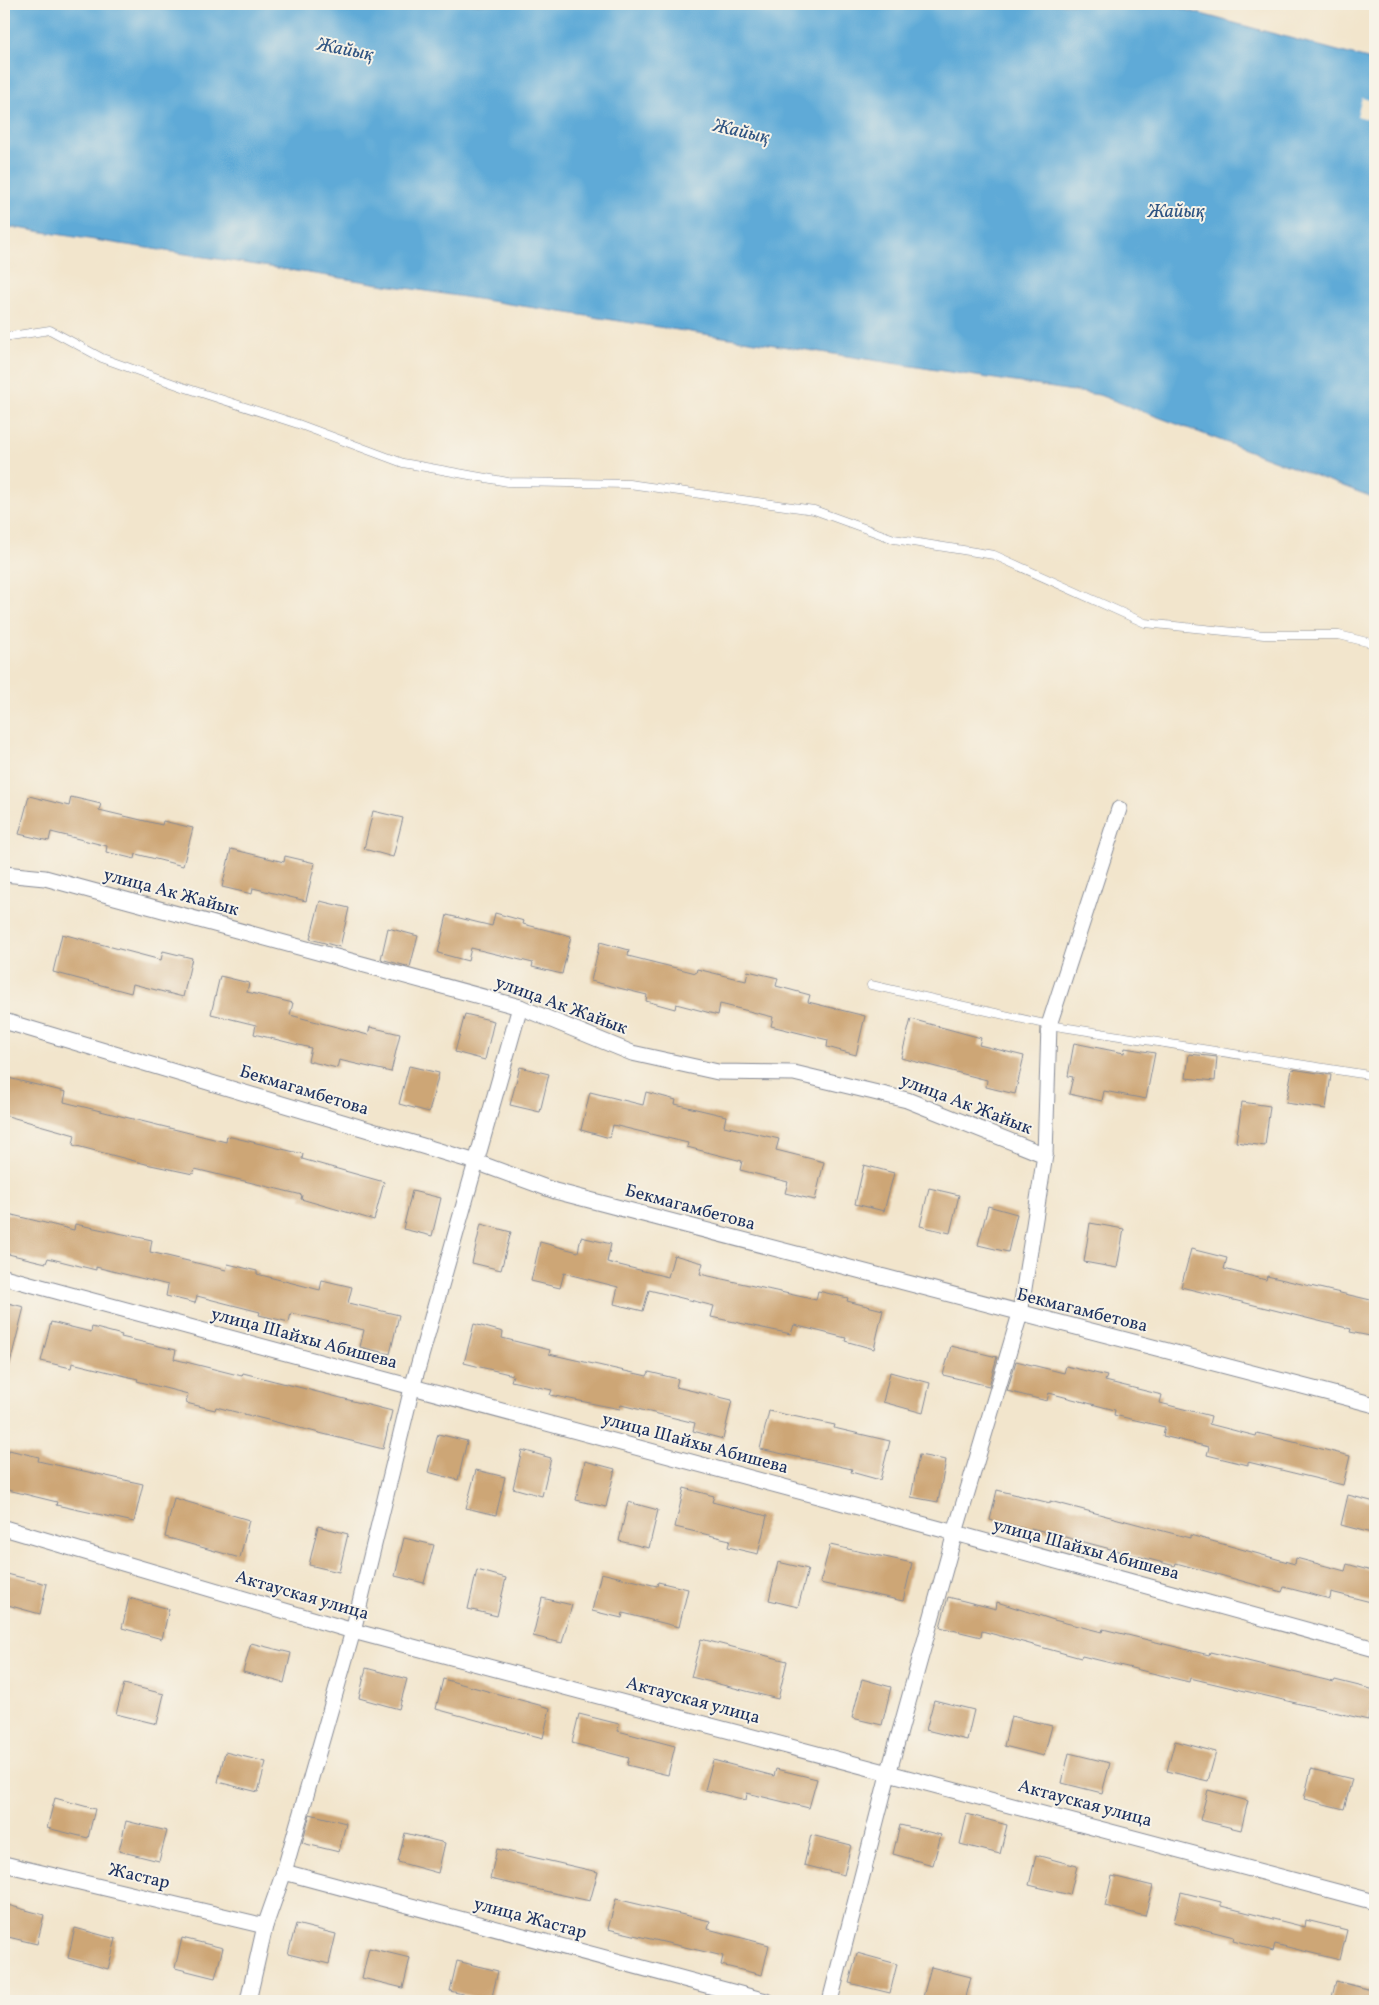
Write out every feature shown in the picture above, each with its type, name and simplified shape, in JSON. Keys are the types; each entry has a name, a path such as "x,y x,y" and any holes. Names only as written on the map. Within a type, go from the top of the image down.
{"street":[{"path":"830,2001 889,1771 954,1533 1020,1314 1045,1155 1049,1025 1120,808"},
{"name":"улица Ак Жайык","path":"4,874 45,878 520,1007 632,1053 718,1072 794,1074 907,1100 1045,1155"},
{"path":"248,2001 265,1926 284,1872 353,1631 412,1388 520,1007"},
{"name":"Бекмагамбетова","path":"4,1021 476,1162 555,1192 1375,1405"},
{"name":"улица Шайхы Абишева","path":"4,1277 954,1533 1375,1649"},
{"name":"Актауская улица","path":"4,1528 353,1631 889,1771 1375,1902"},
{"name":"Жастар","path":"4,1864 265,1926"},
{"name":"улица Жастар","path":"284,1872 766,2001"}],"lane":[{"path":"4,337 50,330 102,358 183,388 298,424 403,463 508,482 629,484 814,510 894,539 994,555 1145,624 1264,635 1339,635 1375,644"},
{"path":"871,985 1049,1025 1375,1076"}],"water":[{"name":"Жайық","path":"4,4 1164,4 1375,61 1375,498 1099,395 4,226"}],"pier":[{"path":"1375,93 1375,121 1357,116 1362,98 1373,101"}],"building":[{"path":"29,796 69,806 71,797 101,804 99,810 162,825 163,821 193,828 183,866 136,854 135,859 106,852 107,846 51,832 49,841 19,834"},
{"path":"373,811 403,818 393,857 364,849"},
{"path":"231,849 284,862 285,856 315,863 306,901 253,888 252,894 222,887"},
{"path":"320,901 349,908 340,947 310,939"},
{"path":"495,913 524,921 523,924 571,936 562,974 532,967 533,963 471,948 468,961 438,953 447,915 492,926"},
{"path":"388,928 418,936 410,967 381,959"},
{"path":"62,934 161,960 163,951 192,958 183,997 133,984 131,993 53,972"},
{"path":"600,942 629,950 628,956 696,973 697,969 746,981 748,971 778,978 776,986 810,995 808,1002 865,1016 856,1055 827,1047 828,1040 771,1026 773,1017 720,1004 718,1015 676,1004 675,1009 646,1001 647,995 591,981"},
{"path":"220,976 249,983 247,992 293,1003 290,1015 368,1035 370,1027 400,1034 391,1072 339,1060 337,1068 308,1061 311,1048 254,1034 256,1025 211,1014"},
{"path":"465,1014 494,1021 485,1060 455,1052"},
{"path":"911,1019 981,1038 979,1045 1024,1056 1015,1094 986,1087 987,1080 901,1058"},
{"path":"1074,1043 1124,1053 1125,1048 1155,1053 1146,1099 1104,1091 1102,1101 1069,1094 1073,1077 1068,1076"},
{"path":"1189,1054 1217,1057 1215,1081 1186,1078"},
{"path":"409,1066 439,1073 429,1112 399,1104"},
{"path":"520,1067 549,1074 540,1112 510,1105"},
{"path":"1292,1069 1331,1075 1326,1109 1286,1103"},
{"path":"4,1077 66,1092 64,1102 226,1142 227,1136 303,1154 302,1159 384,1182 374,1220 301,1199 302,1195 195,1169 193,1174 146,1164 73,1145 75,1135 4,1115"},
{"path":"590,1092 643,1105 646,1092 676,1100 675,1104 726,1116 724,1126 779,1139 776,1150 824,1162 815,1200 785,1193 788,1182 740,1170 742,1161 687,1147 688,1143 613,1125 610,1138 581,1130"},
{"path":"1242,1102 1270,1106 1265,1146 1236,1142"},
{"path":"864,1165 894,1173 884,1211 855,1204"},
{"path":"929,1188 959,1195 950,1233 920,1226"},
{"path":"412,1191 441,1198 432,1236 403,1229"},
{"path":"988,1206 1017,1214 1008,1252 978,1245"},
{"path":"4,1213 74,1230 75,1224 152,1240 150,1252 226,1270 228,1264 257,1271 257,1274 320,1290 322,1280 352,1287 348,1303 399,1315 390,1354 360,1347 364,1330 291,1313 289,1322 259,1315 260,1312 197,1296 195,1303 166,1296 168,1285 96,1267 96,1270 48,1258 46,1263 4,1253"},
{"path":"1090,1223 1124,1229 1117,1268 1084,1262"},
{"path":"481,1224 511,1232 501,1270 472,1263"},
{"path":"581,1237 611,1244 607,1262 668,1277 674,1255 703,1263 700,1274 816,1300 818,1291 848,1298 847,1301 883,1310 874,1349 845,1341 846,1338 794,1325 791,1334 711,1317 714,1306 649,1290 643,1311 614,1304 618,1287 564,1273 560,1288 531,1281 540,1242 578,1252"},
{"path":"1191,1249 1227,1258 1224,1269 1266,1280 1267,1276 1375,1301 1375,1337 1350,1332 1351,1329 1181,1287"},
{"path":"4,1302 24,1307 9,1367 4,1366"},
{"path":"51,1322 91,1332 92,1327 122,1335 121,1337 176,1350 174,1359 242,1376 243,1373 392,1411 383,1449 216,1407 215,1410 186,1403 188,1394 137,1381 138,1379 72,1363 71,1368 41,1361"},
{"path":"474,1324 503,1332 502,1338 550,1350 549,1354 647,1376 649,1372 678,1379 676,1387 732,1400 723,1439 693,1431 695,1423 621,1405 620,1409 550,1395 552,1390 511,1381 513,1375 464,1363"},
{"path":"951,1346 997,1357 989,1386 943,1375"},
{"path":"1016,1361 1064,1373 1066,1366 1107,1376 1105,1381 1162,1395 1160,1403 1211,1416 1209,1424 1256,1436 1257,1433 1350,1456 1343,1485 1248,1462 1248,1465 1207,1455 1209,1447 1163,1436 1165,1427 1114,1415 1115,1410 1049,1393 1047,1401 1007,1391"},
{"path":"890,1372 930,1383 923,1413 883,1402"},
{"path":"769,1411 835,1425 834,1428 890,1441 880,1480 851,1472 852,1469 760,1449"},
{"path":"438,1434 467,1441 458,1480 428,1472"},
{"path":"9,1450 39,1457 38,1461 143,1484 134,1522 56,1505 57,1502 4,1489 4,1473"},
{"path":"522,1450 551,1458 542,1496 513,1488"},
{"path":"919,1455 946,1460 938,1502 911,1497"},
{"path":"585,1461 615,1469 606,1507 576,1500"},
{"path":"476,1470 505,1477 496,1515 466,1508"},
{"path":"684,1488 714,1496 712,1502 767,1516 758,1554 728,1547 730,1540 675,1527"},
{"path":"997,1490 1050,1503 1050,1501 1190,1538 1190,1535 1295,1564 1296,1558 1345,1571 1347,1564 1375,1572 1375,1603 1331,1592 1330,1599 1284,1587 1282,1592 1176,1563 1175,1566 1031,1528 1030,1530 990,1520"},
{"path":"1348,1495 1375,1502 1375,1534 1341,1525"},
{"path":"174,1498 249,1520 240,1558 165,1537"},
{"path":"628,1502 658,1510 649,1548 619,1541"},
{"path":"318,1526 348,1534 339,1572 309,1565"},
{"path":"404,1538 434,1545 424,1583 395,1576"},
{"path":"830,1545 912,1563 903,1601 820,1583"},
{"path":"778,1562 808,1569 798,1607 769,1600"},
{"path":"477,1570 506,1578 497,1616 468,1609"},
{"path":"601,1573 657,1586 658,1582 688,1589 679,1627 623,1613 622,1618 592,1611"},
{"path":"7,1574 47,1584 40,1614 4,1604"},
{"path":"948,1597 996,1609 997,1602 1054,1620 1102,1632 1103,1629 1209,1655 1210,1652 1375,1690 1368,1720 1190,1678 1189,1682 1082,1656 1081,1658 982,1631 981,1637 940,1627"},
{"path":"129,1598 169,1609 162,1639 122,1628"},
{"path":"542,1598 572,1605 562,1643 533,1636"},
{"path":"701,1639 787,1661 778,1699 691,1677"},
{"path":"251,1643 291,1653 284,1683 243,1672"},
{"path":"366,1668 407,1679 399,1709 359,1698"},
{"path":"443,1679 550,1708 543,1738 436,1709"},
{"path":"862,1679 891,1687 882,1725 852,1718"},
{"path":"124,1684 164,1694 157,1724 116,1714"},
{"path":"934,1700 974,1710 967,1740 926,1730"},
{"path":"579,1714 619,1724 618,1731 675,1746 668,1775 627,1765 629,1758 572,1743"},
{"path":"1011,1716 1052,1726 1044,1756 1004,1746"},
{"path":"1175,1741 1216,1752 1208,1781 1167,1771"},
{"path":"225,1752 266,1762 258,1792 218,1782"},
{"path":"1069,1753 1110,1763 1102,1793 1062,1783"},
{"path":"713,1760 774,1776 776,1769 817,1779 809,1808 747,1793 746,1800 705,1790"},
{"path":"1311,1769 1352,1779 1344,1809 1304,1799"},
{"path":"1208,1790 1248,1801 1241,1830 1200,1820"},
{"path":"55,1798 95,1809 88,1838 47,1828"},
{"path":"310,1814 346,1823 339,1852 302,1843"},
{"path":"967,1814 1007,1825 1000,1854 960,1844"},
{"path":"126,1821 167,1831 159,1861 119,1851"},
{"path":"900,1825 941,1835 933,1865 893,1854"},
{"path":"405,1833 445,1843 438,1873 398,1862"},
{"path":"811,1835 851,1845 844,1875 804,1865"},
{"path":"497,1849 598,1872 590,1901 490,1879"},
{"path":"1036,1855 1077,1866 1070,1895 1029,1885"},
{"path":"1112,1876 1153,1886 1145,1916 1105,1906"},
{"path":"1181,1892 1221,1902 1221,1906 1305,1927 1306,1920 1347,1930 1340,1960 1275,1944 1273,1951 1233,1940 1234,1937 1174,1922"},
{"path":"616,1899 710,1921 708,1929 769,1945 762,1975 721,1965 723,1956 608,1929"},
{"path":"4,1904 44,1915 37,1944 4,1936"},
{"path":"296,1924 336,1934 329,1964 288,1954"},
{"path":"75,1928 116,1939 108,1969 68,1958"},
{"path":"182,1938 223,1948 215,1978 175,1968"},
{"path":"369,1948 410,1958 403,1988 362,1978"},
{"path":"857,1953 897,1964 890,1993 849,1983"},
{"path":"457,1961 498,1971 491,2001 450,1991"},
{"path":"931,1967 971,1977 965,2001 941,2001 923,1997"},
{"path":"1336,1981 1375,1991 1375,2001 1331,2001"}]}
